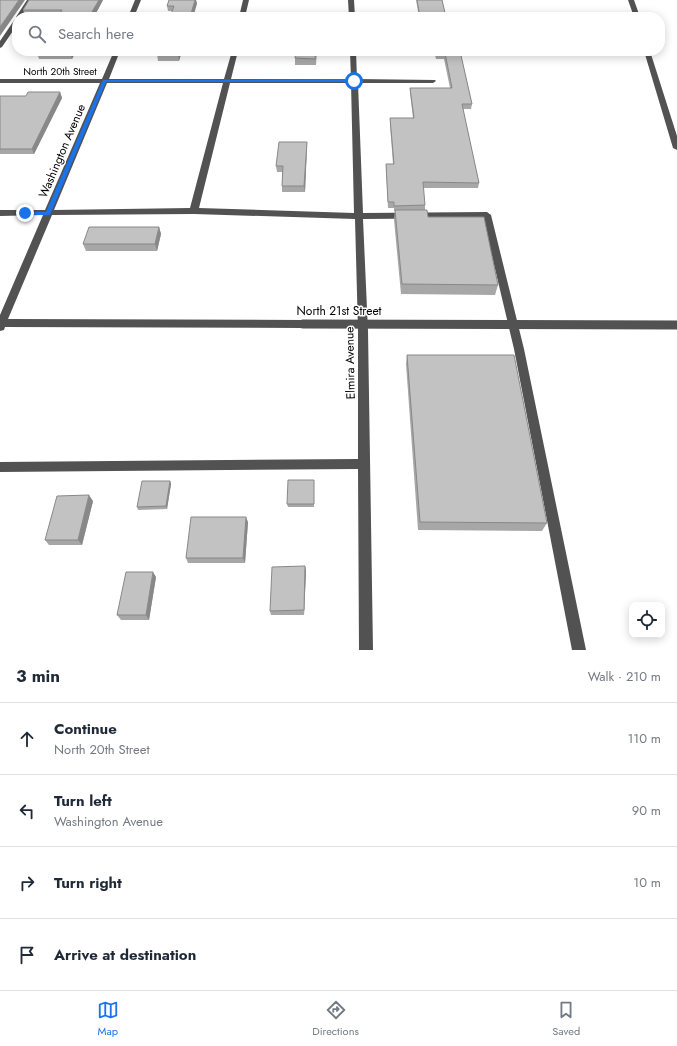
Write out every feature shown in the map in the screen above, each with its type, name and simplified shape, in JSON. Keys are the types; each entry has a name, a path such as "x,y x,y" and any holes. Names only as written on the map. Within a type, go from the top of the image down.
{"street":[{"path":"22,12 30,0"},
{"path":"133,12 138,0"},
{"path":"243,12 246,0"},
{"path":"352,0 352,12"},
{"path":"631,0 635,12"},
{"path":"0,46 12,28"},
{"name":"Washington Avenue","path":"1,324 115,56"},
{"path":"194,211 229,81 234,56"},
{"name":"Elmira Avenue","path":"353,56 363,331 366,650"},
{"path":"649,56 677,148"},
{"name":"North 20th Street","path":"0,81 433,81"},
{"path":"0,213 48,214 194,211 254,214 487,215 519,350 580,650"},
{"name":"North 21st Street","path":"1,324 677,325"},
{"path":"0,467 364,464"}],"building":[{"path":"0,0 19,0 0,27"},
{"path":"29,0 99,0 92,12 23,10"},
{"path":"169,0 195,0 191,12 172,12 174,6 167,6"},
{"path":"417,0 442,0 445,12 419,12"},
{"path":"295,56 315,56 315,59 295,58"},
{"path":"446,56 461,56 472,104 462,104 479,183 423,182 425,205 394,206 394,202 388,202 386,164 394,164 390,118 414,118 410,88 452,88"},
{"path":"28,92 60,92 32,149 0,149 0,96 26,96"},
{"path":"279,142 307,142 304,186 282,186 283,166 276,166"},
{"path":"395,210 427,210 428,217 484,217 498,285 402,284"},
{"path":"89,227 159,227 155,244 83,244"},
{"path":"407,355 514,355 547,523 420,522"},
{"path":"288,480 314,480 314,504 287,504"},
{"path":"142,481 170,481 166,506 137,507"},
{"path":"89,495 78,540 45,540 57,496"},
{"path":"191,517 246,517 243,558 186,558"},
{"path":"305,566 304,610 270,611 272,567"},
{"path":"126,572 153,572 146,615 117,615"}],"route":[{"path":"25,213 48,214 105,81 354,81"}]}
